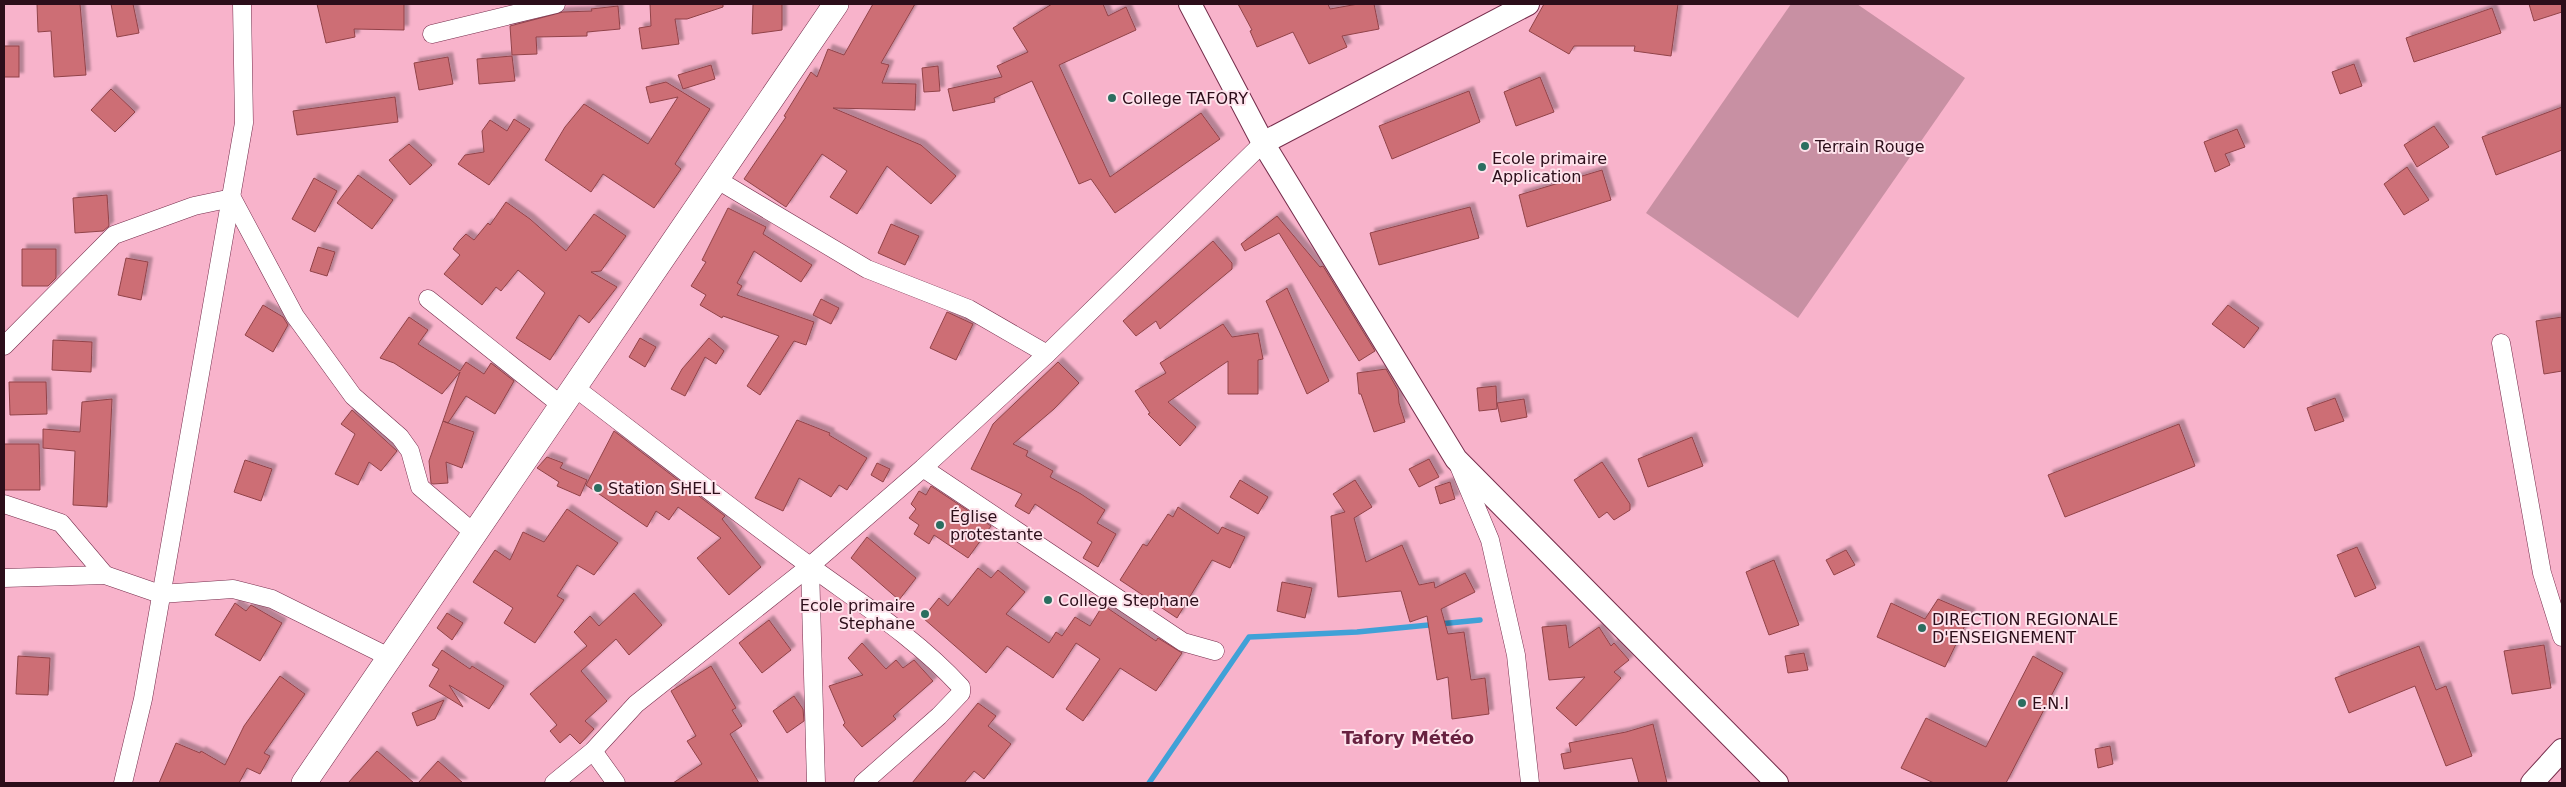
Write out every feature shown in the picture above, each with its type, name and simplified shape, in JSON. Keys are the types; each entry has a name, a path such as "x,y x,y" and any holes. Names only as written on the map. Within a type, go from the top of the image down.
{"main road":[{"path":"304,783 836,4"}],"street":[{"path":"123,783 143,699 244,123 242,4"},
{"path":"432,34 520,8 556,4"},
{"path":"1190,4 1263,143 1456,460 1490,540 1516,655 1530,783"},
{"path":"554,783 593,751 636,704 810,566 924,468 1047,354 1263,143 1528,4"},
{"path":"716,179 867,269 969,309 1047,354"},
{"path":"4,346 54,298 114,235 194,206 232,198"},
{"path":"232,198 295,316 353,396 400,437 410,451 420,487 474,533"},
{"path":"428,299 883,617 944,668 961,686 961,693 939,716 864,783"},
{"path":"2501,343 2542,572 2562,637"},
{"path":"1456,460 1777,783"},
{"path":"924,468 1183,642 1216,651"},
{"path":"4,504 61,523 105,575"},
{"path":"810,566 816,783"},
{"path":"4,578 105,575 160,594 233,589 272,599 389,657"},
{"path":"2532,783 2562,750"},
{"path":"593,751 616,783"}],"shaded area":[{"name":"Terrain Rouge","path":"1791,4 1857,4 1965,78 1798,318 1646,213"}],"building":[{"path":"37,4 80,4 86,75 54,77 51,31 38,32"},
{"path":"111,4 133,4 139,33 117,37"},
{"path":"317,4 404,4 404,30 354,29 355,37 326,43"},
{"path":"650,4 723,4 723,7 687,19 675,19 679,44 642,49 639,28 651,26"},
{"path":"753,4 782,4 782,30 752,34"},
{"path":"873,4 915,4 881,63 889,65 882,83 916,84 915,110 833,108 921,145 956,176 931,204 887,166 857,214 830,197 847,171 822,154 786,207 744,179 786,117 784,116 811,72 817,77 828,49 844,55"},
{"path":"1052,4 1103,4 1108,16 1126,7 1136,30 1059,65 1110,177 1201,113 1220,139 1115,213 1091,179 1079,184 1032,81 994,98 995,102 953,111 948,89 1002,77 997,66 1028,52 1013,28"},
{"path":"1238,4 1328,4 1330,9 1358,4 1374,4 1379,29 1342,36 1347,47 1309,64 1293,32 1257,47 1250,31 1252,30"},
{"path":"1544,4 1678,4 1671,56 1634,51 1635,46 1574,46 1569,54 1529,31"},
{"path":"2529,4 2562,4 2562,12 2534,21"},
{"path":"618,6 620,29 587,32 587,36 536,37 537,54 512,55 510,26 563,12 592,11 591,9"},
{"path":"2492,8 2501,33 2414,62 2406,38"},
{"path":"4,46 19,46 19,77 4,77"},
{"path":"512,56 515,81 479,84 477,59"},
{"path":"448,57 453,84 419,90 414,63"},
{"path":"2354,64 2362,86 2340,94 2332,72"},
{"path":"711,65 715,79 683,89 678,75"},
{"path":"938,66 940,91 924,92 922,68"},
{"path":"1540,77 1554,112 1516,126 1504,92"},
{"path":"666,82 710,109 675,164 681,169 654,208 603,174 591,192 545,160 565,127 584,104 648,144 678,97 650,103 646,87"},
{"path":"111,89 135,112 115,132 91,110"},
{"path":"1469,91 1480,122 1392,159 1379,126"},
{"path":"395,97 398,122 297,135 293,111"},
{"path":"2562,107 2562,150 2496,175 2482,137"},
{"path":"514,119 530,129 489,185 458,164 465,155 484,152 482,131 490,120 507,131"},
{"path":"2434,126 2449,147 2417,167 2404,145"},
{"path":"2237,129 2245,147 2225,154 2230,165 2215,172 2204,142"},
{"path":"409,144 432,165 410,185 389,160"},
{"path":"2407,167 2429,200 2404,215 2384,184"},
{"path":"1602,170 1611,200 1527,227 1519,195"},
{"path":"358,175 393,200 372,229 337,203"},
{"path":"314,178 337,191 315,232 292,219"},
{"path":"107,195 109,226 103,231 75,233 73,198"},
{"path":"506,202 530,219 566,251 594,214 626,236 601,271 591,272 617,287 589,323 579,315 550,360 516,338 545,293 518,270 501,291 496,287 482,305 444,274 460,255 453,249 459,241 466,234 474,240 488,223 490,225"},
{"path":"1470,207 1479,238 1379,265 1370,233"},
{"path":"728,208 766,227 763,234 812,265 801,282 754,251 737,283 742,286 737,295 814,322 806,345 794,341 760,395 747,386 779,336 723,316 722,318 700,305 706,295 691,286 706,262 702,260"},
{"path":"1277,216 1320,267 1323,266 1375,351 1359,361 1279,233 1245,251 1241,244"},
{"path":"891,224 919,236 905,265 878,253"},
{"path":"1213,241 1232,263 1232,269 1160,329 1156,321 1136,336 1123,321"},
{"path":"318,247 335,252 327,276 310,271"},
{"path":"22,249 56,249 56,278 48,286 22,286"},
{"path":"126,258 148,262 141,300 118,295"},
{"path":"1287,288 1329,381 1307,394 1266,301"},
{"path":"821,299 839,308 831,324 813,315"},
{"path":"263,305 283,317 288,325 273,352 245,335"},
{"path":"2228,305 2259,328 2244,348 2212,324"},
{"path":"947,312 973,324 956,360 930,348"},
{"path":"409,317 428,330 418,344 460,371 466,362 484,374 491,363 514,381 495,414 466,396 448,423 474,432 462,468 446,462 448,483 431,483 429,461 460,372 442,394 394,363 380,358"},
{"path":"2562,317 2562,371 2544,374 2536,321"},
{"path":"1223,324 1232,337 1258,333 1263,359 1258,360 1258,394 1228,394 1228,361 1168,402 1196,427 1180,446 1148,414 1150,413 1135,391 1166,373 1160,363"},
{"path":"640,338 656,347 645,367 629,357"},
{"path":"709,338 724,351 716,364 705,357 685,396 671,389 682,369"},
{"path":"53,340 92,342 91,372 52,370"},
{"path":"1058,362 1079,383 1054,409 1013,444 1028,451 1026,456 1053,471 1050,477 1105,510 1097,523 1116,534 1098,567 1083,558 1092,542 1035,504 1029,514 1015,506 1022,494 971,469 993,424"},
{"path":"1386,369 1398,390 1399,403 1405,422 1374,432 1361,394 1359,394 1357,373"},
{"path":"9,382 46,382 47,414 10,415"},
{"path":"1496,386 1497,409 1479,411 1477,388"},
{"path":"2335,398 2344,421 2315,431 2307,408"},
{"path":"112,399 107,507 73,505 75,451 43,448 43,429 80,432 82,402"},
{"path":"1524,399 1527,417 1501,422 1497,403"},
{"path":"352,410 397,451 381,471 369,462 358,485 335,474 355,434 341,424"},
{"path":"797,420 830,433 829,435 867,458 847,490 839,485 831,497 799,478 783,511 755,498"},
{"path":"2179,424 2195,466 2065,517 2048,475"},
{"path":"614,431 725,516 722,519 761,567 729,595 697,558 721,538 678,507 669,520 656,511 647,527 586,485"},
{"path":"1692,437 1703,466 1648,487 1638,459"},
{"path":"4,444 39,444 40,490 4,490"},
{"path":"547,457 563,463 560,468 587,480 580,496 557,486 559,482 537,468"},
{"path":"1429,459 1439,477 1419,487 1409,469"},
{"path":"245,460 272,469 261,501 234,492"},
{"path":"1602,462 1630,504 1630,510 1614,520 1607,512 1599,518 1574,480"},
{"path":"877,463 890,469 883,482 871,475"},
{"path":"1240,480 1268,497 1258,514 1230,497"},
{"path":"1355,480 1372,507 1354,518 1366,562 1402,545 1419,585 1434,582 1435,588 1465,573 1475,592 1441,609 1448,634 1464,632 1471,680 1485,678 1489,714 1452,719 1448,677 1437,680 1427,616 1410,622 1401,591 1338,597 1331,516 1345,512 1333,494"},
{"path":"1450,482 1455,499 1440,504 1435,487"},
{"path":"931,486 991,526 968,558 934,535 929,544 914,534 919,525 909,518 916,509 911,504 919,491 926,495"},
{"path":"1178,507 1218,534 1222,527 1245,537 1230,568 1212,560 1177,618 1120,580 1143,544 1147,546 1168,514 1173,517"},
{"path":"567,509 618,543 594,575 577,565 557,596 564,600 535,643 504,623 513,608 473,582 495,550 510,560 523,532 544,542"},
{"path":"867,537 916,578 899,600 851,558"},
{"path":"2357,547 2376,588 2355,597 2337,555"},
{"path":"1846,550 1855,565 1834,575 1826,560"},
{"path":"1774,560 1799,625 1769,635 1746,572"},
{"path":"978,568 991,578 998,570 1025,592 1006,614 1049,643 1056,632 1062,636 1075,617 1090,626 1103,605 1156,641 1158,638 1182,653 1156,691 1120,668 1083,721 1066,709 1100,659 1076,643 1053,678 1007,646 986,673 923,618 939,598 948,606"},
{"path":"1282,582 1312,588 1305,618 1277,611"},
{"path":"634,593 662,625 629,655 616,639 581,671 607,701 585,721 594,729 580,744 570,734 560,743 550,731 557,725 530,694 587,646 574,632 590,616 599,626"},
{"name":"DIRECTION REGIONALE D'ENSEIGNEMENT","path":"1938,599 1971,613 1945,667 1877,637 1891,603 1925,619"},
{"path":"235,603 246,611 251,605 282,623 260,661 215,635"},
{"path":"447,613 463,623 452,640 437,628"},
{"path":"769,620 791,650 762,673 739,643"},
{"path":"1566,625 1569,648 1599,627 1611,646 1614,643 1629,660 1614,672 1621,678 1576,726 1556,708 1585,677 1549,680 1542,627"},
{"path":"862,643 886,669 896,660 903,668 914,660 933,681 893,716 896,719 862,747 843,725 845,723 829,686 863,675 848,658"},
{"path":"2544,645 2551,688 2512,694 2504,651"},
{"path":"2419,646 2436,690 2446,686 2472,756 2446,766 2415,686 2349,713 2335,678"},
{"path":"442,650 470,669 472,666 504,686 489,709 449,685 463,707 429,686 439,669 432,665"},
{"path":"1804,653 1808,670 1788,673 1785,656"},
{"path":"18,656 50,658 48,695 16,694"},
{"name":"E.N.I","path":"2033,656 2063,673 2006,783 1934,783 1901,768 1926,718 1986,747"},
{"path":"711,666 736,708 732,710 742,726 730,734 759,783 673,783 702,764 687,741 696,736 671,691"},
{"path":"280,676 305,694 264,753 270,756 260,774 247,768 239,783 159,783 176,743 200,753 201,751 225,765 244,726"},
{"path":"794,696 803,709 804,721 787,733 773,711"},
{"path":"444,700 435,719 417,726 412,713"},
{"path":"978,703 996,716 988,726 1011,744 984,779 974,771 964,783 912,783"},
{"path":"1653,724 1667,783 1639,783 1632,758 1564,769 1561,754 1571,752 1569,743 1626,732"},
{"path":"2110,746 2113,764 2098,768 2095,749"},
{"path":"377,751 414,783 348,783"},
{"path":"438,761 463,783 418,783"}],"waterway":[{"path":"1149,783 1249,637 1357,632 1480,620"}],"place":[{"name":"College TAFORY","path":"1112,98"},
{"name":"Terrain Rouge","path":"1805,146"},
{"name":"Ecole primaire Application","path":"1482,167"},
{"name":"Station SHELL","path":"598,488"},
{"name":"Église protestante","path":"940,525"},
{"name":"College Stephane","path":"1048,600"},
{"name":"Ecole primaire Stephane","path":"925,614"},
{"name":"DIRECTION REGIONALE D'ENSEIGNEMENT","path":"1922,628"},
{"name":"E.N.I","path":"2022,703"}],"district":[{"name":"Tafory Météo","path":"1408,738"}]}
